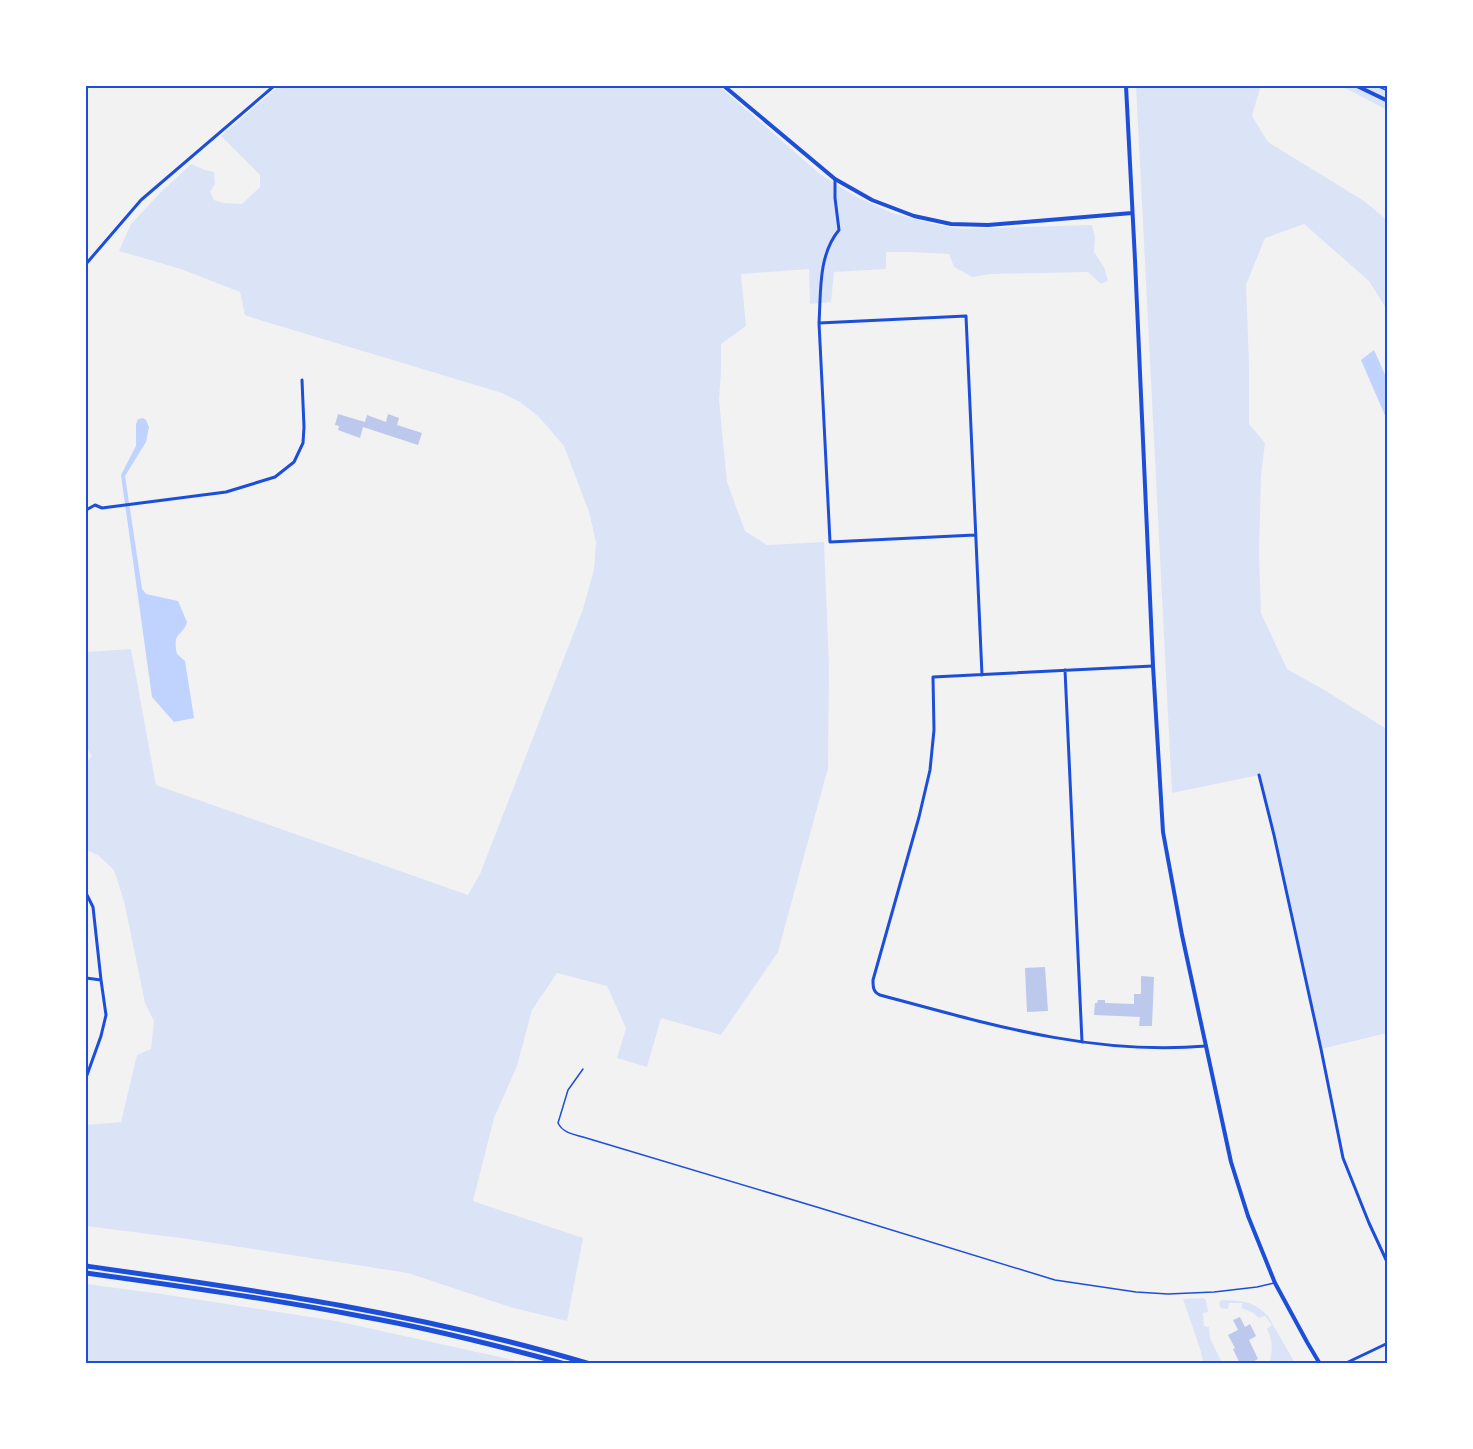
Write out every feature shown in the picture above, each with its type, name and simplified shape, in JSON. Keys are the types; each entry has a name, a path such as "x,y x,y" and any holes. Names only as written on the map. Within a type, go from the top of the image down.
{"highway":[{"path":"86,1266 368,1310 497,1338 590,1364"},
{"path":"86,1273 274,1300 366,1317 464,1338 565,1364"}],"street":[{"path":"86,264 141,200 274,86"},
{"path":"724,86 835,179 892,209 914,216 951,224 988,225 1132,213"},
{"path":"1126,86 1152,666 1163,832 1182,935 1231,1162 1248,1216 1275,1282 1320,1364"},
{"path":"1357,86 1388,101"},
{"path":"835,179 839,230 831,240 823,265 819,323 830,542 975,535"},
{"path":"819,323 966,316 982,675"},
{"path":"86,510 95,505 102,508 123,506 226,492 275,477 294,462 303,443 302,380"},
{"path":"1152,666 933,677 934,730 930,770 873,987 874,991 880,995 1040,1036 1082,1042 1162,1048 1206,1046"},
{"path":"1065,670 1082,1042"},
{"path":"1259,775 1284,880 1343,1158 1388,1264"},
{"path":"86,893 93,907 106,1015 101,1036 86,1075"},
{"path":"86,978 101,980"},
{"path":"1344,1364 1388,1343"}],"lane":[{"path":"583,1069 568,1090 558,1123 565,1132 1055,1280 1136,1292 1168,1294 1214,1292 1257,1287 1275,1282"}],"path":[{"path":"1377,86 1388,91"}],"shaded area":[{"path":"279,86 719,86 820,174 855,196 892,213 963,229 1092,225 1095,237 1094,252 1104,267 1108,281 1101,284 1088,272 990,274 972,277 954,267 949,254 886,252 886,269 834,272 831,302 810,304 809,269 741,274 746,326 721,344 719,400 727,482 745,531 767,545 824,542 829,666 828,768 778,952 721,1035 661,1018 647,1067 617,1058 626,1028 607,986 557,973 532,1010 517,1066 494,1118 473,1201 583,1238 567,1321 510,1307 408,1273 188,1239 86,1226 86,1125 121,1122 137,1055 151,1049 154,1021 145,1003 124,901 114,870 98,855 86,850 86,762 92,756 86,747 86,652 131,649 156,785 468,895 480,874 583,609 594,569 596,542 589,512 564,446 539,417 520,402 502,393 250,317 245,315 240,292 181,269 119,251 131,224 191,164 214,172 215,184 210,192 214,200 223,203 242,204 260,187 260,175 221,136"},
{"path":"1136,86 1262,86 1252,116 1268,142 1364,201 1387,220 1387,310 1369,281 1304,224 1265,238 1246,285 1249,424 1265,443 1261,476 1259,552 1261,613 1287,669 1387,728 1387,1033 1321,1049 1259,775 1172,793"},
{"path":"1341,86 1387,86 1387,110"},
{"path":"86,1284 336,1321 523,1363 86,1363"},
{"path":"1203,1298 1206,1300 1208,1312 1203,1313 1204,1326 1209,1327 1210,1338 1222,1363 1203,1363 1183,1299"},
{"path":"1220,1301 1248,1303 1263,1311 1268,1316 1295,1363 1272,1363 1270,1361 1272,1345 1267,1329 1272,1325 1265,1316 1259,1318 1242,1308 1242,1303 1229,1303 1228,1309 1221,1308"}],"water":[{"path":"1374,350 1387,379 1387,420 1361,360"},
{"path":"143,418 149,427 146,442 125,476 142,589 146,594 178,601 187,622 176,639 176,646 177,654 185,661 194,718 174,722 152,697 121,475 136,446 136,424 138,419"}],"building":[{"path":"338,414 365,422 367,415 386,422 388,414 399,418 397,425 422,433 418,445 363,427 360,438 338,430 339,426 335,425"},
{"path":"1045,967 1048,1011 1027,1012 1025,968"},
{"path":"1141,976 1154,977 1152,1026 1139,1026 1140,1017 1094,1015 1095,1003 1098,1000 1105,1000 1105,1003 1134,1004 1134,994 1141,994"},
{"path":"1240,1317 1245,1327 1250,1324 1256,1336 1249,1340 1258,1359 1249,1364 1240,1364 1228,1335 1238,1330 1233,1320"}]}
